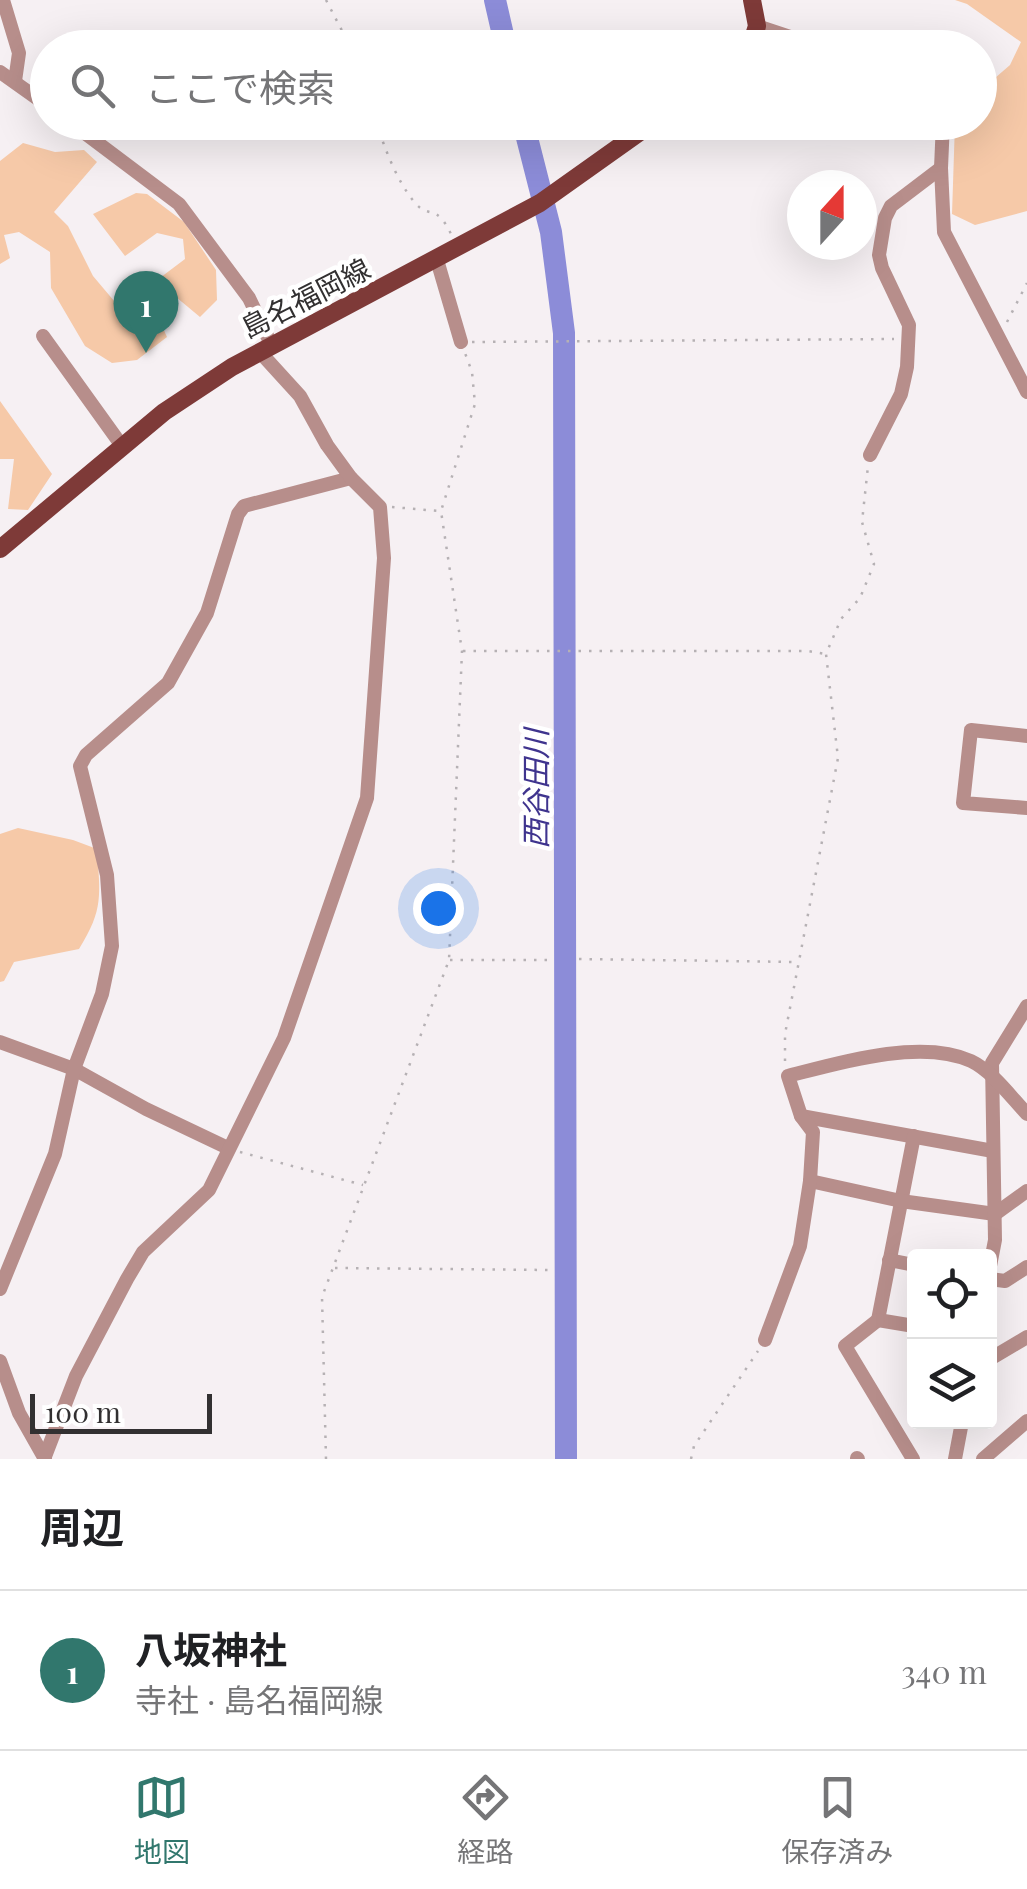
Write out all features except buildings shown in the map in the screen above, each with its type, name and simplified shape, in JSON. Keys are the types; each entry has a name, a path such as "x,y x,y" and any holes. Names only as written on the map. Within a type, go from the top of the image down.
{"main road":[{"path":"752,0 757,30"},
{"name":"島名福岡線","path":"0,548 164,412 265,347 545,200 629,140"}],"street":[{"path":"3,0 19,53 15,82"},
{"path":"758,26 770,30"},
{"path":"0,72 30,93"},
{"path":"45,1459 76,1376 143,1252 209,1190 284,1038 367,798 384,558 380,507 350,478 265,347 250,298 179,204 94,140"},
{"path":"942,140 944,232 1027,392"},
{"path":"870,454 902,394 910,325 882,268 880,240 891,206 941,168"},
{"path":"436,260 461,342"},
{"path":"43,336 122,446"},
{"path":"0,1289 55,1154 74,1070 102,994 112,946 107,875 80,766 86,754 168,683 207,613 238,514 244,506 350,478"},
{"path":"1027,736 971,730 963,803 1027,808"},
{"path":"993,1249 992,1063 1024,1018"},
{"path":"0,1042 74,1070 228,1148"},
{"path":"765,1340 800,1246 810,1182 813,1132 801,1116 788,1076 885,1053 959,1057 973,1062 1027,1114"},
{"path":"801,1116 993,1151"},
{"path":"913,1459 845,1346 878,1320 914,1136"},
{"path":"810,1182 901,1201 994,1214 1027,1192"},
{"path":"888,1260 907,1264"},
{"path":"997,1280 1005,1281 1027,1266"},
{"path":"878,1320 907,1325"},
{"path":"997,1356 1027,1337"},
{"path":"0,1361 18,1413 45,1459"},
{"path":"983,1459 1027,1421"},
{"path":"955,1459 961,1429"}],"path":[{"path":"326,0 342,30"},
{"path":"382,140 416,204 442,216 457,249"},
{"path":"998,337 1027,284"},
{"path":"326,1459 322,1297 448,960 462,651 440,511 475,404 472,372 461,342 908,340"},
{"path":"788,1076 785,1034 838,758 826,654 841,618 860,598 874,564 862,522 870,454"},
{"path":"380,507 440,511"},
{"path":"462,651 826,654"},
{"path":"578,959 798,962"},
{"path":"448,960 554,960"},
{"path":"228,1148 364,1186"},
{"path":"333,1268 548,1270"},
{"path":"691,1459 694,1446 765,1340"}],"shaded area":[{"path":"955,0 1027,0 1027,211 975,225 952,214 954,140 997,140 997,76 1010,65 1021,42 967,4"},
{"path":"23,143 55,152 84,150 97,162 54,212 68,226 93,276 120,308 185,259 183,239 157,233 125,256 93,214 136,193 147,194 184,222 216,270 217,300 200,317 170,292 159,314 167,337 137,360 112,363 85,346 51,288 50,252 19,232 4,235 10,258 0,264 0,161"},
{"path":"0,401 52,474 28,510 8,509 14,459 0,459"},
{"path":"18,828 97,849 99,901 79,949 14,962 0,982 0,834"}],"waterway":[{"name":"西谷田川","path":"495,0 502,30"},
{"name":"西谷田川","path":"528,140 551,232 564,333 566,1459"}],"place":[{"name":"八坂神社","path":"146,353"}]}
